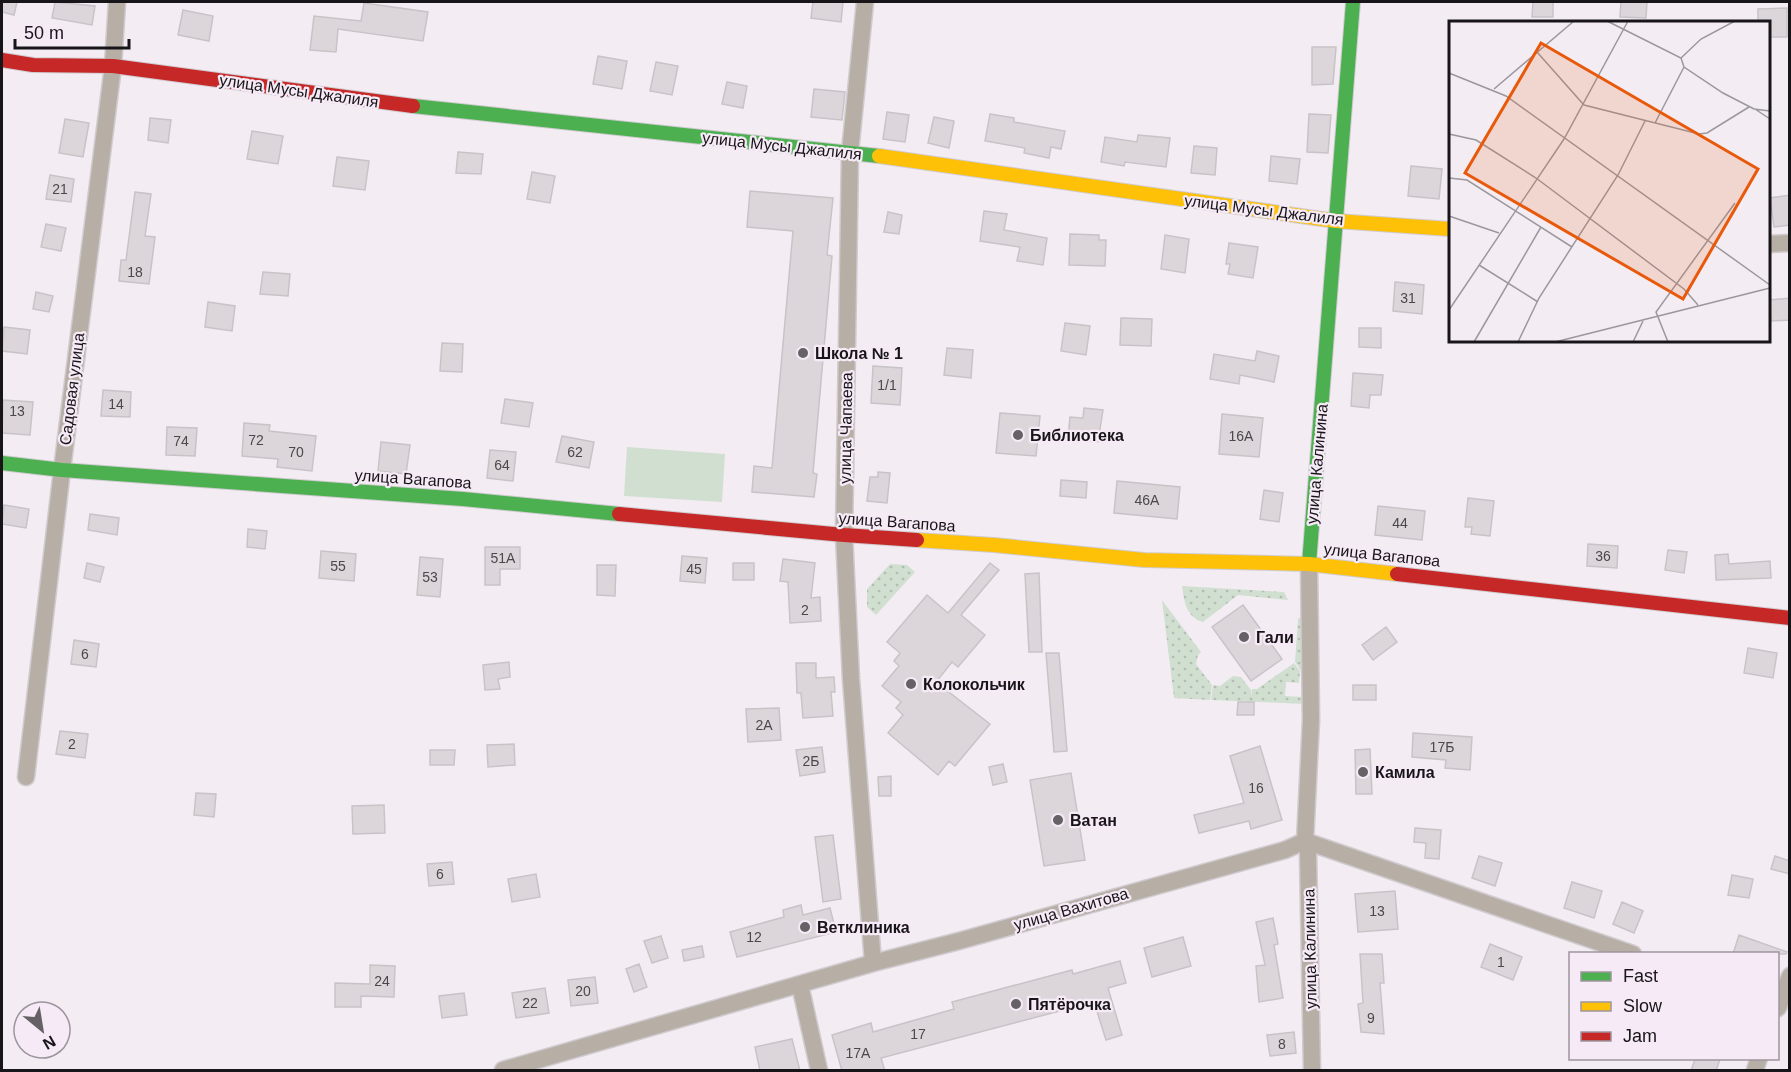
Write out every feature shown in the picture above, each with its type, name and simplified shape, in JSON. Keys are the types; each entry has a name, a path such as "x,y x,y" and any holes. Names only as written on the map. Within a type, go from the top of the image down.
{"street":[{"name":"Садовая улица","path":"26,777 62,470 114,66 117,2"},
{"name":"улица Чапаева","path":"865,2 850,152 844,535 851,679 873,963"},
{"name":"улица Калинина","path":"1312,1071 1308,852 1305,841 1311,720 1309,564 1353,2"},
{"name":"улица Мусы Джалиля","path":"2,60 33,64 114,66 452,111 850,152 1336,221 1449,228"},
{"path":"1770,244 1790,243"},
{"name":"улица Вагапова","path":"2,463 62,470 463,499 1163,562 1309,564 1790,618"},
{"path":"1305,841 1627,952"},
{"name":"улица Вахитова","path":"503,1071 873,963 1285,850 1305,841"},
{"path":"1779,1003 1790,976"},
{"path":"800,985 819,1071"}],"green space":[{"path":"627,447 725,454 722,502 624,496"},
{"path":"890,564 907,565 915,572 876,615 867,607 867,589"},
{"path":"1182,586 1284,592 1288,600 1238,595 1203,622 1197,620 1189,612"},
{"path":"1162,600 1201,652 1196,664 1212,685 1210,700 1174,698"},
{"path":"1301,617 1309,629 1306,704 1211,700 1213,685 1220,686 1233,676 1241,677 1251,690 1251,697 1252,689 1257,689 1294,663 1300,671 1299,683 1286,682 1285,696 1303,697 1301,671 1295,662 1298,619"}],"building":[{"path":"2,2 17,2 14,15 2,12"},
{"path":"55,2 95,6 92,25 52,18"},
{"path":"813,2 843,2 841,22 811,18"},
{"path":"1533,2 1553,2 1553,17 1532,17"},
{"path":"1621,2 1647,2 1646,18 1620,17"},
{"path":"364,3 428,12 423,41 338,29 336,52 310,50 314,16 361,21"},
{"path":"1787,8 1787,37 1770,37 1770,21 1758,21 1758,9"},
{"path":"183,10 213,16 209,41 178,35"},
{"path":"1312,47 1336,47 1333,84 1312,85"},
{"path":"598,56 627,61 622,89 593,84"},
{"path":"656,62 678,66 672,95 650,91"},
{"path":"727,82 747,86 743,108 722,104"},
{"path":"814,89 845,92 842,120 811,117"},
{"path":"887,112 909,115 905,142 883,139"},
{"path":"990,114 1014,118 1014,122 1065,131 1061,149 1051,147 1049,158 1024,153 1025,148 985,141"},
{"path":"1309,114 1331,115 1328,153 1307,152"},
{"path":"934,117 954,121 949,148 928,143"},
{"path":"150,118 171,120 168,143 148,140"},
{"path":"65,119 89,123 83,157 59,153"},
{"path":"252,131 283,136 278,164 247,159"},
{"path":"1138,135 1170,138 1166,167 1125,162 1124,166 1101,162 1105,137 1137,142"},
{"path":"1194,146 1217,148 1215,175 1191,173"},
{"path":"458,152 483,154 481,174 456,173"},
{"path":"1271,156 1300,159 1297,184 1269,181"},
{"path":"337,157 369,161 365,190 333,186"},
{"path":"1411,166 1442,169 1439,199 1408,196"},
{"path":"532,172 555,176 550,203 527,199"},
{"path":"50,175 74,179 71,202 46,199"},
{"name":"Школа № 1","path":"750,191 833,198 827,255 832,256 813,473 817,474 814,497 752,492 754,466 772,468 793,231 747,227"},
{"path":"135,192 151,194 145,236 155,237 149,284 119,281 121,260 126,260"},
{"path":"1790,195 1790,225 1774,227 1770,198"},
{"path":"984,211 1007,214 1004,230 1047,238 1043,265 1017,261 1020,247 980,241"},
{"path":"888,212 902,215 899,234 884,232"},
{"path":"46,224 66,228 61,251 41,247"},
{"path":"1070,234 1099,235 1099,240 1106,240 1105,266 1069,265"},
{"path":"1165,235 1189,239 1185,273 1161,269"},
{"path":"1229,243 1258,247 1253,278 1228,274 1230,264 1226,264"},
{"path":"263,272 290,274 288,296 260,294"},
{"path":"1395,282 1424,285 1422,314 1393,311"},
{"path":"36,292 53,296 49,312 33,309"},
{"path":"1790,298 1790,320 1771,321 1770,300"},
{"path":"208,302 235,306 232,331 205,327"},
{"path":"1121,318 1152,319 1151,346 1120,345"},
{"path":"1065,323 1090,326 1086,355 1061,351"},
{"path":"4,327 30,330 27,354 2,351"},
{"path":"1359,328 1381,328 1381,348 1359,347"},
{"path":"442,343 463,344 462,372 440,371"},
{"path":"947,348 973,350 971,378 944,375"},
{"path":"1257,351 1279,356 1274,382 1240,375 1239,384 1210,379 1214,354 1255,361"},
{"path":"873,366 902,368 900,405 871,403"},
{"path":"1353,373 1383,375 1381,395 1370,395 1369,408 1351,406"},
{"path":"103,390 131,392 130,417 101,416"},
{"path":"505,399 533,403 529,427 501,423"},
{"path":"3,400 33,402 30,435 2,433"},
{"path":"1084,408 1103,410 1098,442 1068,438 1070,417 1083,418"},
{"name":"Библиотека","path":"1000,413 1040,416 1036,456 996,453"},
{"path":"1222,414 1263,418 1259,457 1219,454"},
{"path":"244,423 270,425 269,431 316,436 312,471 277,467 278,459 242,456"},
{"path":"167,427 197,428 195,456 166,455"},
{"path":"562,436 594,442 589,468 556,462"},
{"path":"381,442 410,445 406,474 378,471"},
{"path":"490,450 516,452 513,481 487,478"},
{"path":"878,472 890,473 887,503 867,501 870,477 878,477"},
{"path":"1061,480 1087,482 1086,498 1060,496"},
{"path":"1117,481 1180,487 1177,519 1114,513"},
{"path":"1264,490 1283,493 1279,522 1260,519"},
{"path":"1468,498 1494,501 1490,536 1471,534 1472,527 1465,527"},
{"path":"4,505 29,509 26,528 2,524"},
{"path":"1378,506 1425,511 1422,540 1375,535"},
{"path":"90,514 119,518 117,535 88,530"},
{"path":"248,529 267,531 265,549 247,547"},
{"path":"1588,544 1618,546 1617,568 1587,566"},
{"path":"485,547 520,547 520,569 500,569 500,585 485,585"},
{"path":"1668,550 1687,552 1684,573 1665,570"},
{"path":"321,551 356,554 354,581 319,578"},
{"path":"1728,554 1729,564 1770,561 1771,578 1716,580 1715,555"},
{"path":"682,556 707,558 705,583 680,581"},
{"path":"420,557 443,559 440,597 417,595"},
{"path":"783,559 815,563 811,598 820,597 821,621 790,623 788,582 780,581"},
{"path":"87,563 104,567 100,582 84,578"},
{"path":"733,563 754,563 754,580 733,580"},
{"name":"Колокольчик","path":"990,563 999,570 961,615 985,635 958,667 952,662 936,682 990,724 955,766 949,761 938,775 888,733 903,715 896,708 901,702 882,686 899,666 894,661 900,653 887,642 927,595 948,613"},
{"path":"597,565 616,565 615,596 597,595"},
{"path":"1039,573 1042,652 1029,652 1025,574"},
{"path":"1243,605 1282,659 1251,681 1212,627"},
{"path":"1386,627 1397,642 1373,660 1362,645"},
{"path":"74,640 99,644 96,667 71,664"},
{"path":"1748,648 1777,653 1773,678 1744,673"},
{"path":"1046,653 1059,653 1067,751 1054,752"},
{"path":"509,662 510,677 498,679 500,689 485,690 483,665"},
{"path":"796,663 816,663 816,678 834,677 835,692 831,692 833,716 803,718 801,693 797,693"},
{"path":"1353,685 1376,685 1376,700 1353,700"},
{"path":"1238,702 1254,702 1254,715 1237,715"},
{"path":"779,708 781,740 748,742 746,709"},
{"path":"60,731 88,734 85,758 56,754"},
{"path":"1413,733 1472,737 1470,770 1445,768 1446,760 1412,757"},
{"path":"514,744 515,765 488,767 487,745"},
{"path":"1260,746 1282,820 1251,829 1249,821 1199,833 1194,815 1244,803 1230,756"},
{"path":"822,747 825,772 800,776 796,750"},
{"path":"1370,749 1372,794 1356,794 1355,750"},
{"path":"430,750 455,750 454,765 430,765"},
{"path":"1003,764 1007,782 993,785 989,767"},
{"name":"Ватан","path":"1071,773 1085,860 1044,866 1030,780"},
{"path":"891,776 891,796 879,796 878,777"},
{"path":"196,793 216,794 214,817 194,815"},
{"path":"384,805 385,833 353,834 352,806"},
{"path":"1415,828 1441,830 1439,859 1425,858 1426,843 1414,842"},
{"path":"833,835 841,899 823,902 815,837"},
{"path":"1479,856 1502,863 1495,886 1472,878"},
{"path":"1775,856 1790,861 1790,874 1771,869"},
{"path":"452,862 454,884 429,886 427,864"},
{"path":"536,874 540,897 512,902 508,879"},
{"path":"1732,875 1753,879 1749,898 1728,895"},
{"path":"1572,882 1602,891 1594,918 1564,908"},
{"path":"1395,891 1398,929 1358,932 1355,894"},
{"path":"1622,902 1643,911 1634,933 1613,924"},
{"path":"801,905 803,915 830,908 836,932 737,957 730,932 784,917 783,910"},
{"path":"1273,918 1278,944 1274,945 1283,998 1259,1002 1256,966 1265,965 1256,922"},
{"path":"1739,935 1787,952 1779,954 1779,952 1734,952"},
{"path":"661,936 668,958 652,963 644,941"},
{"path":"1183,937 1191,966 1152,977 1144,948"},
{"path":"1490,944 1522,957 1513,980 1481,967"},
{"path":"702,946 704,957 684,961 682,950"},
{"path":"1360,954 1382,954 1384,983 1380,983 1384,1034 1361,1032 1358,1004 1363,1003"},
{"path":"1120,961 1126,983 1108,988 1122,1035 1106,1040 1094,1002 881,1058 885,1071 842,1071 832,1035 871,1023 873,1032 954,1009 952,1002 1072,970 1073,974"},
{"path":"639,964 647,987 634,992 626,969"},
{"path":"370,965 395,966 394,997 361,996 361,1007 335,1007 335,983 370,984"},
{"path":"595,977 598,1003 571,1006 568,980"},
{"path":"545,988 549,1013 516,1018 512,993"},
{"path":"464,993 467,1015 442,1018 439,996"},
{"path":"1294,1032 1296,1053 1270,1056 1267,1035"},
{"path":"792,1039 800,1071 760,1071 755,1047"},
{"path":"1695,1060 1720,1060 1716,1071 1691,1071"}],"traffic: fast":[{"path":"1309,564 1353,2"},
{"path":"413,106 879,156"},
{"path":"2,463 62,470 463,499 619,514"}],"traffic: slow":[{"path":"879,156 1336,221 1449,229"},
{"path":"917,540 1144,560 1309,564 1397,574"}],"traffic: jam":[{"path":"2,60 33,65 113,66 413,106"},
{"path":"619,514 917,540"},
{"path":"1397,574 1790,618"}],"place":[{"name":"Школа № 1","path":"803,353"},
{"name":"Библиотека","path":"1018,435"},
{"name":"Гали","path":"1244,637"},
{"name":"Колокольчик","path":"911,684"},
{"name":"Камила","path":"1363,772"},
{"name":"Ватан","path":"1058,820"},
{"name":"Ветклиника","path":"805,927"},
{"name":"Пятёрочка","path":"1016,1004"}]}
